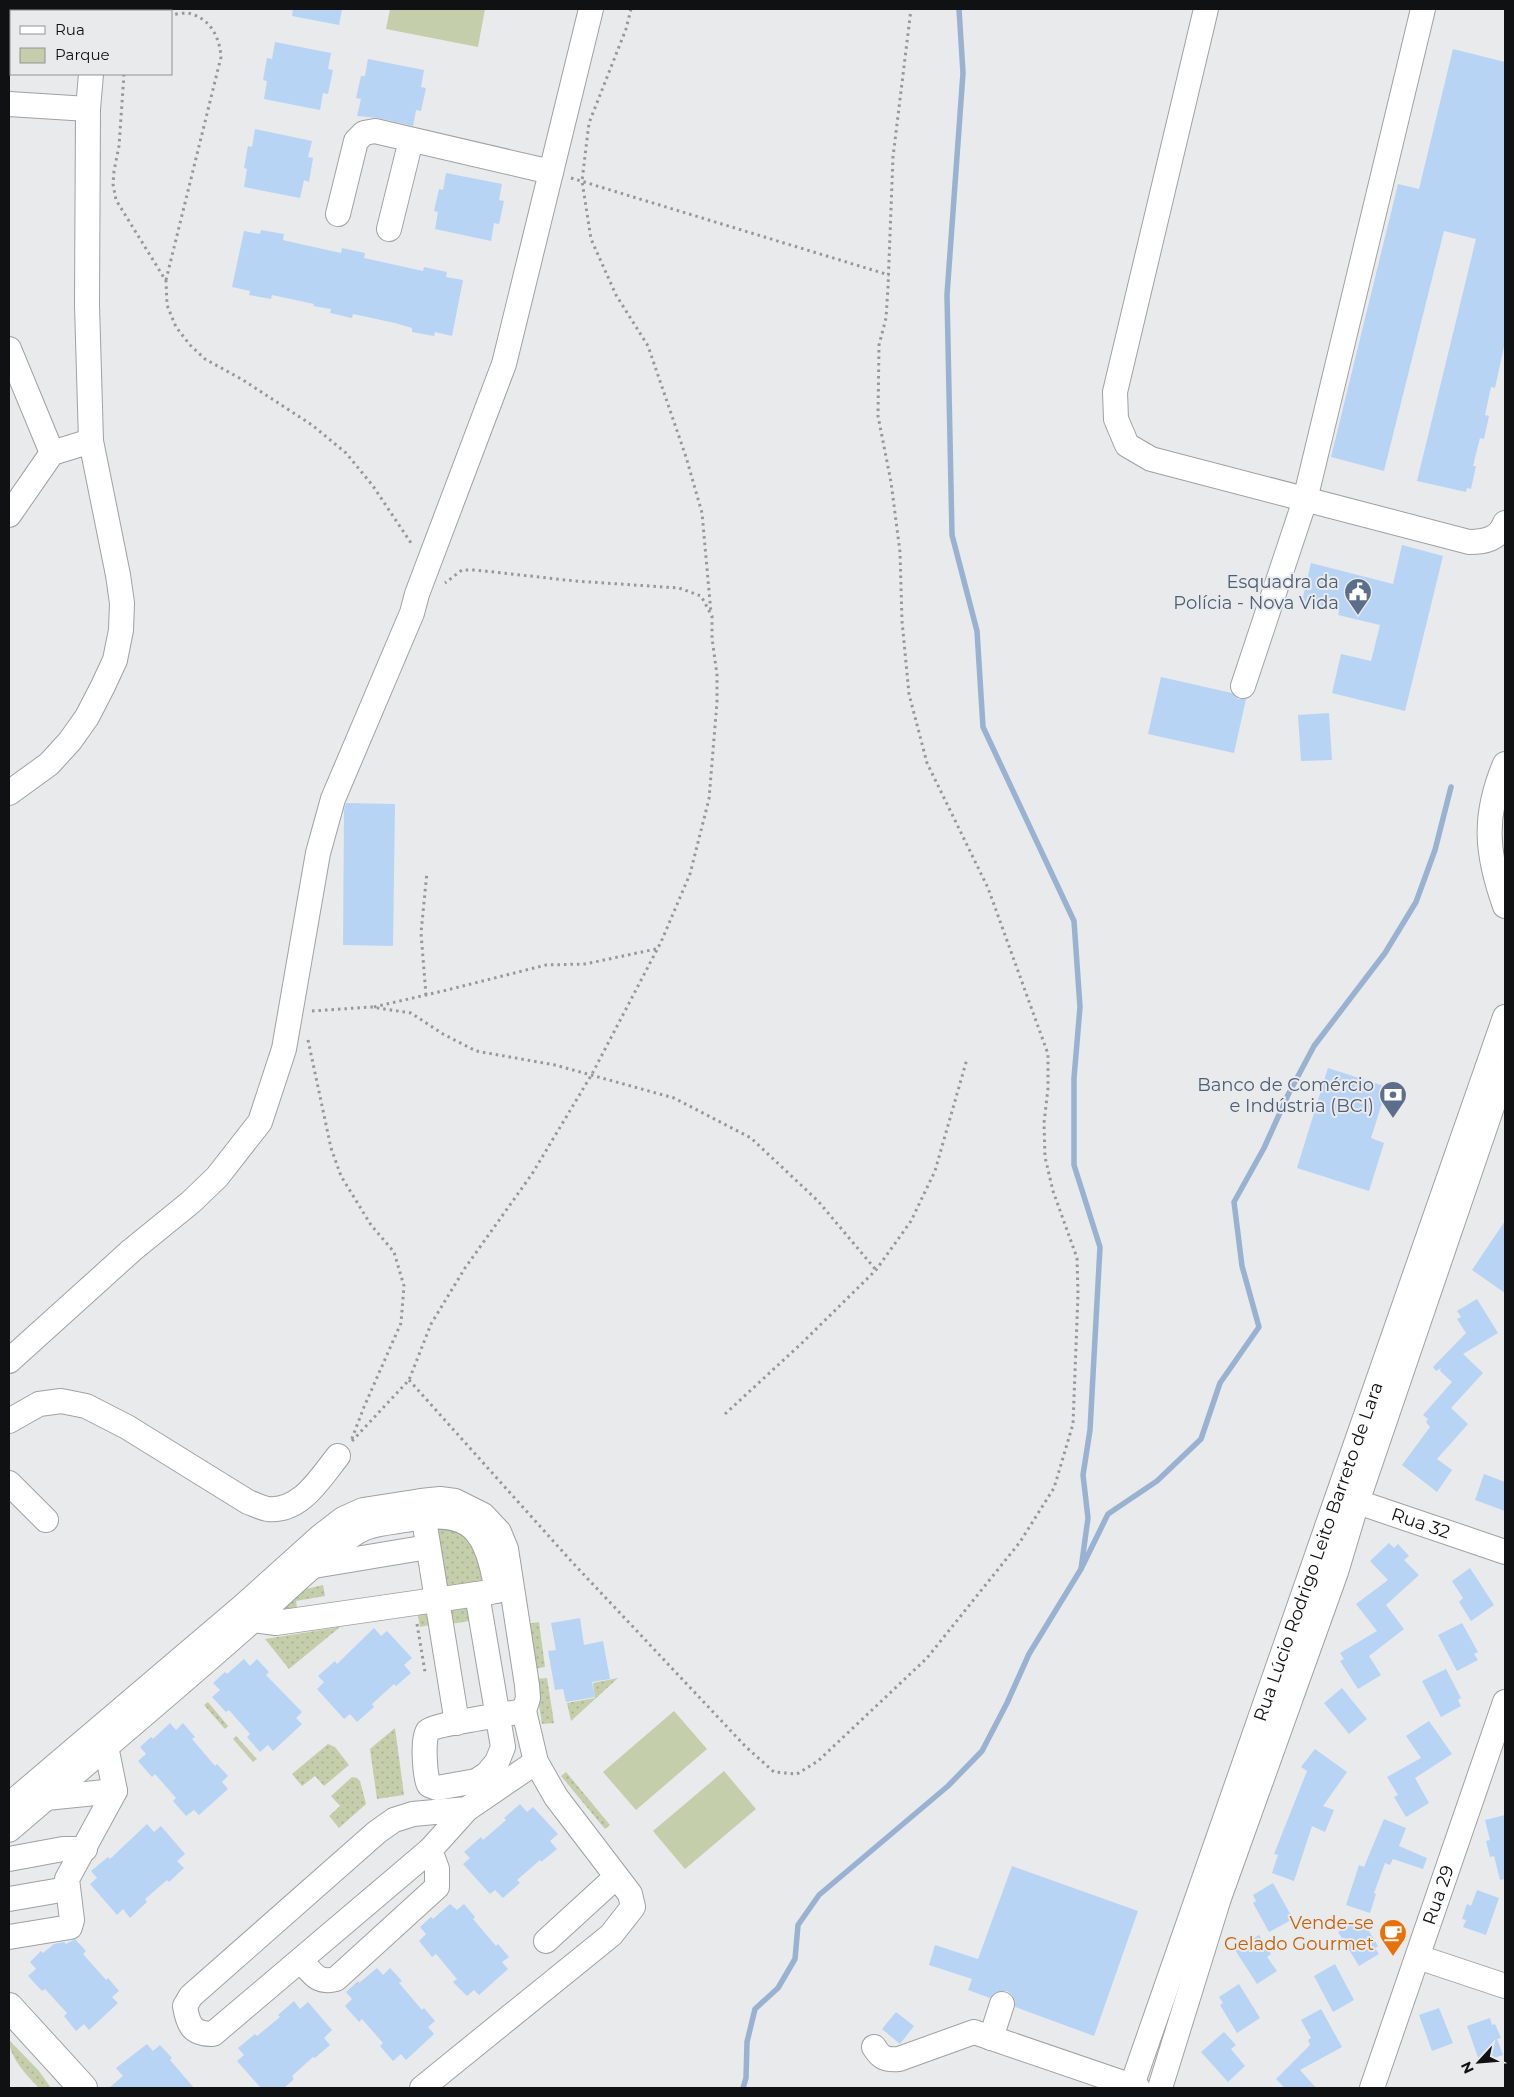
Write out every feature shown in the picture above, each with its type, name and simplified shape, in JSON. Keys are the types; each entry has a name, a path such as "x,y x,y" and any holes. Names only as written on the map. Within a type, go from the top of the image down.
{"highway":[{"path":"9,2007 83,2088"}],"street":[{"path":"9,1361 132,1250 192,1202 217,1177 260,1122 284,1049 318,853 333,799 412,613 427,567 504,364 591,9"},
{"path":"1206,9 1115,392 1116,418 1127,445 1151,459 1469,542 1493,539 1503,529 1505,523"},
{"path":"1243,686 1305,500 1423,9"},
{"path":"9,792 49,764 70,742 87,717 115,660 122,630 122,603 118,575 90,441 87,304 88,109 91,75"},
{"path":"9,104 88,109"},
{"path":"338,214 356,141 364,133 375,131 551,172"},
{"path":"389,229 411,140"},
{"path":"9,349 52,453"},
{"path":"9,515 52,453 90,441"},
{"path":"1505,764 1493,799 1489,825 1489,848 1505,906"},
{"name":"Rua Lúcio Rodrigo Leito Barreto de Lara","path":"1160,2088 1219,1898 1336,1572 1347,1499 1505,1017"},
{"name":"Rua Lúcio Rodrigo Leito Barreto de Lara","path":"1133,2088 1505,1070"},
{"path":"9,1421 39,1404 61,1401 86,1406 127,1427 248,1502 268,1509 287,1506 304,1498 338,1456"},
{"path":"9,1483 46,1520"},
{"path":"9,1805 100,1740 248,1613 348,1539 362,1510 422,1509 440,1499 454,1501 483,1515 499,1532 506,1549 495,1591 498,1716 503,1747 497,1762 486,1774 476,1781 437,1788 429,1785 426,1778 425,1737 432,1728 457,1723 498,1716 524,1711"},
{"name":"Rua 32","path":"1347,1499 1505,1552"},
{"path":"422,1509 457,1723"},
{"path":"248,1613 321,1536 428,1546"},
{"path":"248,1613 276,1623 495,1591"},
{"path":"422,2088 611,1935 633,1907 630,1894 556,1797 536,1762 524,1711 515,1700 512,1688 495,1591"},
{"name":"Rua 29","path":"1372,2088 1418,1957 1495,1764 1505,1702"},
{"path":"9,1937 70,1928 72,1920 67,1879 115,1791 100,1740"},
{"path":"9,1830 46,1798 100,1740"},
{"path":"467,1809 413,1814 394,1820 377,1832 192,1996 186,2006 187,2018 193,2029 203,2034 212,2034 430,1850 467,1809 536,1762"},
{"path":"46,1798 115,1791"},
{"path":"9,1859 63,1849 85,1849"},
{"path":"301,1960 316,1978 326,1982 336,1979 437,1887 437,1869 430,1850"},
{"path":"546,1941 616,1877"},
{"path":"9,1899 67,1889"},
{"path":"1418,1957 1505,1986"},
{"path":"991,2038 1002,2004"},
{"path":"874,2047 880,2057 887,2060 899,2059 974,2032 1133,2088"}],"path":[{"path":"308,1038 331,1148 340,1176 371,1225 394,1252 404,1286 401,1322 350,1444 409,1380 431,1324 465,1268 532,1174 592,1074 657,949 690,874 709,799 717,702 717,675 712,638 712,616 702,513 686,457 648,346 616,295 591,239 582,181 589,123 626,29 631,9"},
{"path":"409,1380 572,1562 746,1747 774,1772 797,1774 818,1761 927,1658 1020,1542 1054,1488 1073,1424 1078,1294 1077,1258 1052,1191 1045,1157 1044,1123 1048,1088 1048,1054 988,888 927,763 909,694 902,621 900,552 892,482 878,416 878,345 886,318 893,157 911,9"},
{"path":"172,15 190,13 204,19 214,31 220,43 221,57 166,281 167,305 176,327 190,345 205,359 243,380 312,425 346,453 373,486 427,567"},
{"path":"124,75 119,146 113,184 116,200 166,281"},
{"path":"551,172 889,275"},
{"path":"443,584 462,570 475,570 575,581 679,588 701,596 712,616"},
{"path":"426,995 420,933 427,872"},
{"path":"291,1010 328,1011 371,1007 546,965 586,964 657,949"},
{"path":"371,1007 411,1014 443,1034 476,1051 555,1065 674,1098 751,1138 818,1201 876,1270"},
{"path":"725,1414 803,1342 876,1270 912,1221 935,1171 967,1059"}],"green space":[{"path":"390,9 485,9 478,47 386,29"},
{"path":"436,1529 456,1529 476,1546 487,1587 445,1592"},
{"path":"323,1585 325,1596 296,1601 298,1614 274,1617 306,1589"},
{"path":"407,1597 429,1618 430,1625 420,1627 417,1610"},
{"path":"467,1604 470,1621 450,1624 447,1607"},
{"path":"539,1622 545,1667 534,1669 527,1624"},
{"path":"340,1627 289,1669 265,1639"},
{"path":"547,1678 554,1723 542,1724 535,1679"},
{"path":"618,1678 571,1721 567,1703 595,1698 593,1683"},
{"path":"208,1702 228,1726 225,1729 204,1705"},
{"path":"674,1711 707,1749 636,1810 603,1772"},
{"path":"395,1728 404,1795 377,1799 370,1749"},
{"path":"236,1736 257,1759 253,1762 233,1739"},
{"path":"328,1744 335,1747 349,1765 324,1786 315,1776 302,1786 292,1774"},
{"path":"724,1771 756,1809 685,1869 653,1831"},
{"path":"566,1772 610,1825 605,1829 561,1776"},
{"path":"352,1777 360,1781 366,1804 339,1828 329,1816 340,1806 331,1796"},
{"path":"9,2040 39,2071 51,2088 39,2088 30,2078 12,2053"}],"building":[{"path":"293,9 342,9 339,25 292,16"},
{"path":"275,42 331,53 328,69 333,70 328,94 323,93 320,110 264,99 267,81 263,80 267,58 272,59"},
{"path":"1453,49 1505,62 1505,342 1495,388 1491,387 1485,415 1489,416 1484,439 1480,438 1473,466 1476,466 1471,489 1467,488 1466,492 1417,481 1476,239 1444,231 1384,471 1331,457 1398,184 1419,189"},
{"path":"368,59 424,70 421,87 426,88 421,111 416,110 413,126 378,118 357,116 361,99 356,98 361,76 365,76"},
{"path":"255,129 312,141 308,157 313,158 309,182 304,180 300,198 244,187 247,169 244,168 248,146 252,147"},
{"path":"446,173 502,184 499,200 504,201 499,224 494,223 491,241 435,229 438,212 434,211 439,189 443,190"},
{"path":"261,230 284,234 283,240 341,253 342,248 365,253 364,258 423,271 424,267 447,272 446,277 463,280 452,336 435,332 434,336 412,332 412,328 395,323 353,314 352,318 330,313 331,309 313,306 314,304 272,295 271,299 249,295 250,291 232,287 244,231 260,234"},
{"path":"1402,545 1443,556 1405,711 1332,693 1341,654 1371,661 1380,625 1338,615 1339,611 1302,601 1311,563 1393,584"},
{"path":"1161,677 1232,693 1238,699 1246,699 1234,753 1148,734"},
{"path":"1329,713 1332,760 1301,761 1298,715"},
{"path":"346,803 395,804 393,946 343,945 344,810"},
{"path":"1328,1068 1387,1087 1371,1138 1384,1143 1369,1191 1297,1168"},
{"path":"1505,1221 1505,1293 1472,1270"},
{"path":"1477,1299 1498,1333 1463,1354 1483,1373 1451,1408 1468,1424 1437,1459 1452,1470 1437,1492 1402,1465 1430,1427 1426,1422 1428,1419 1423,1415 1452,1382 1440,1371 1441,1368 1436,1371 1433,1367 1466,1333 1457,1319 1461,1317 1457,1311"},
{"path":"1484,1474 1505,1482 1505,1511 1475,1500"},
{"path":"1389,1543 1394,1548 1398,1544 1409,1556 1404,1560 1419,1575 1386,1605 1404,1629 1369,1656 1381,1675 1358,1689 1340,1661 1344,1659 1340,1653 1377,1631 1356,1604 1388,1580 1370,1561"},
{"path":"1470,1568 1494,1605 1471,1621 1459,1602 1463,1598 1452,1581"},
{"path":"580,1618 584,1645 603,1641 610,1679 592,1682 595,1697 566,1702 563,1689 555,1690 548,1651 556,1650 551,1623"},
{"path":"1462,1623 1478,1652 1474,1654 1478,1660 1457,1671 1438,1635"},
{"path":"374,1628 381,1636 387,1631 412,1658 404,1665 411,1673 396,1686 394,1684 372,1704 374,1707 357,1722 350,1714 344,1719 317,1689 324,1682 318,1676 335,1661 337,1664"},
{"path":"244,1659 250,1666 257,1659 269,1672 266,1675 302,1712 296,1718 302,1724 273,1751 268,1745 260,1752 247,1737 250,1734 229,1710 226,1712 212,1697 220,1690 213,1683"},
{"path":"1446,1669 1461,1698 1458,1700 1461,1706 1441,1717 1422,1681"},
{"path":"1342,1688 1367,1719 1349,1734 1324,1703"},
{"path":"1429,1721 1452,1754 1415,1778 1429,1803 1406,1817 1394,1797 1398,1795 1387,1777 1421,1758 1406,1736"},
{"path":"170,1723 176,1730 183,1723 195,1737 192,1739 215,1766 217,1764 228,1776 222,1782 228,1789 199,1815 194,1810 186,1816 173,1801 176,1798 155,1774 152,1777 138,1761 146,1754 140,1747 151,1737 153,1739"},
{"path":"1315,1749 1347,1772 1323,1806 1334,1810 1325,1832 1312,1826 1294,1881 1272,1873 1278,1855 1274,1854 1307,1771 1301,1767"},
{"path":"520,1804 527,1812 533,1807 558,1834 550,1841 557,1849 541,1862 540,1860 517,1880 520,1883 503,1898 495,1890 490,1894 463,1864 470,1858 464,1852 481,1837 483,1840 506,1820 504,1818"},
{"path":"1505,1815 1505,1879 1500,1880 1494,1856 1490,1857 1486,1841 1490,1840 1485,1820"},
{"path":"1384,1819 1406,1828 1399,1846 1427,1858 1423,1869 1393,1859 1390,1865 1385,1863 1374,1893 1376,1894 1370,1913 1346,1905 1359,1865 1364,1867"},
{"path":"147,1824 154,1832 161,1826 185,1854 177,1861 184,1868 169,1882 167,1880 145,1899 147,1902 130,1918 123,1909 117,1915 90,1884 97,1878 91,1871 108,1857 110,1859"},
{"path":"1012,1866 1138,1911 1094,2036 1015,2007 1012,1995 1007,1991 999,1991 990,1998 968,1990 972,1979 929,1965 935,1945 978,1959"},
{"path":"1273,1883 1293,1919 1269,1932 1253,1903 1256,1901 1253,1895"},
{"path":"1477,1890 1499,1898 1486,1935 1463,1927 1466,1920 1462,1919 1467,1904 1471,1906"},
{"path":"450,1904 457,1910 464,1904 475,1917 473,1919 496,1946 498,1944 509,1957 502,1962 508,1969 479,1995 474,1990 467,1996 453,1982 457,1979 436,1954 432,1957 419,1941 426,1934 420,1927 431,1917 433,1919"},
{"path":"1361,1918 1378,1946 1375,1948 1379,1954 1359,1966 1338,1932"},
{"path":"1259,1935 1271,1954 1267,1957 1277,1971 1257,1984 1235,1950"},
{"path":"75,1939 86,1951 83,1954 106,1980 108,1978 119,1991 112,1997 118,2003 89,2030 84,2024 76,2031 64,2016 67,2013 45,1989 42,1991 28,1976 36,1969 30,1962 41,1951 43,1953 54,1944 64,1942 66,1944"},
{"path":"1335,1964 1354,2000 1333,2012 1314,1976"},
{"path":"377,1968 383,1975 390,1968 402,1981 399,1983 422,2010 424,2008 435,2021 428,2027 434,2034 406,2060 401,2054 393,2061 380,2046 383,2043 362,2019 359,2022 345,2006 352,1999 346,1992"},
{"path":"1239,1984 1260,2018 1237,2033 1220,2005 1223,2003 1219,1997"},
{"path":"294,2001 300,2009 308,2002 332,2030 324,2038 330,2045 292,2076 294,2079 284,2088 261,2088 237,2061 244,2055 238,2048 255,2034 257,2036 280,2017 278,2015"},
{"path":"1439,2008 1453,2043 1432,2051 1419,2015"},
{"path":"1321,2009 1342,2047 1300,2070 1316,2088 1285,2088 1276,2079 1310,2045 1308,2040 1311,2038 1301,2020"},
{"path":"896,2012 914,2026 900,2044 882,2029"},
{"path":"1490,2018 1492,2025 1495,2024 1501,2038 1497,2039 1503,2055 1480,2063 1467,2026"},
{"path":"1224,2032 1236,2045 1231,2049 1245,2066 1228,2082 1201,2052"},
{"path":"147,2044 153,2051 160,2045 194,2088 109,2088 123,2076 116,2068"}],"waterway":[{"path":"959,9 963,73 947,295 952,535 977,631 983,727 1074,921 1080,1007 1074,1078 1074,1165 1100,1247 1090,1430 1083,1475 1088,1518 1081,1569"},
{"path":"743,2088 746,2078 747,2042 755,2009 778,1988 795,1959 798,1925 819,1895 948,1786 982,1751 1007,1703 1029,1654 1081,1569 1108,1514 1157,1481 1201,1439 1220,1383 1259,1327 1242,1266 1234,1202 1264,1148 1288,1095 1314,1046 1385,953 1416,902 1435,850 1451,787"}],"place":[{"name":"Esquadra da Polícia - Nova Vida","path":"1358,616"},
{"name":"Banco de Comércio e Indústria (BCI)","path":"1393,1119"},
{"name":"Vende-se Gelado Gourmet","path":"1393,1957"}]}
